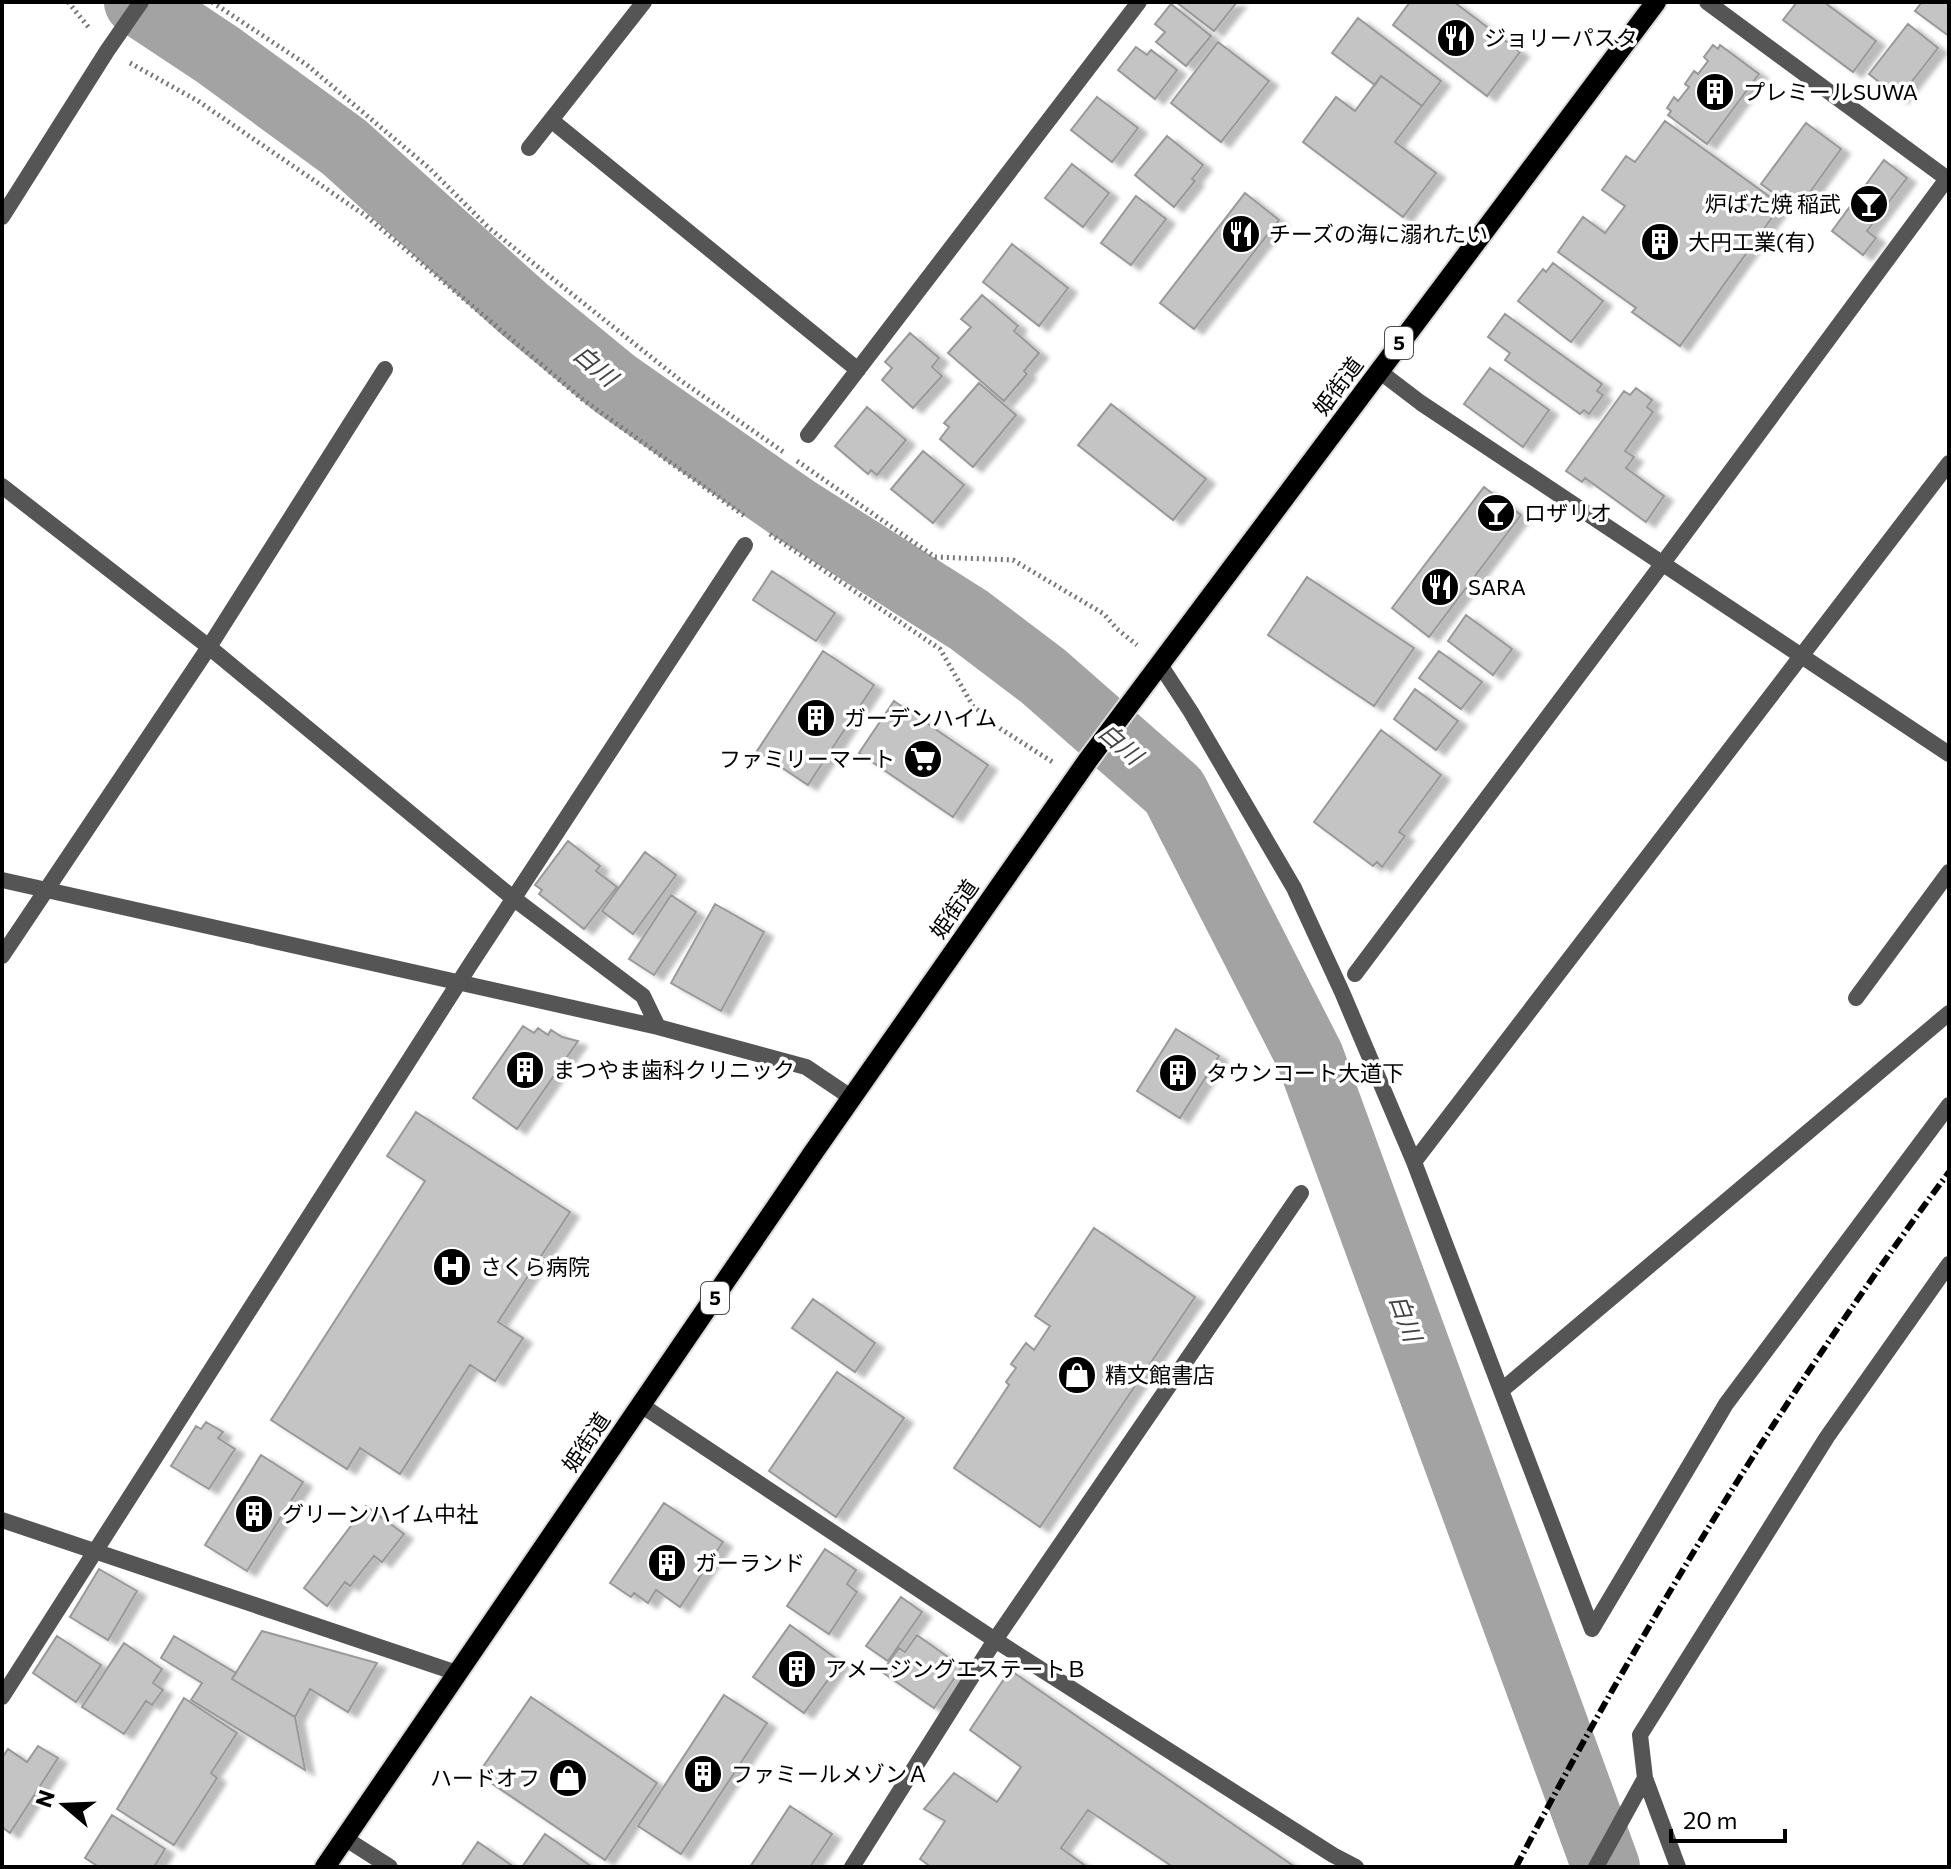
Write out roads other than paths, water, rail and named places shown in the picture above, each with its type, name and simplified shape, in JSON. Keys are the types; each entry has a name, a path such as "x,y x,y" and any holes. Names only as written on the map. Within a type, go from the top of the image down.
{"main road":[{"name":"姫街道","path":"325,1867 852,1098 1088,760 1656,2"}],"street":[{"path":"2,217 141,2"},
{"path":"529,148 644,2"},
{"path":"808,435 1139,2"},
{"path":"1355,974 1948,178 1707,2"},
{"path":"551,120 858,370"},
{"path":"2,956 209,647 385,369"},
{"path":"1379,371 1421,403 1949,754"},
{"path":"1414,1162 1949,463"},
{"path":"2,486 209,647 513,898 643,996 658,1027"},
{"path":"2,1697 513,898 745,545"},
{"path":"1159,663 1294,888 1342,992 1414,1162 1592,1629 1726,1404 1949,1105"},
{"path":"1856,998 1949,872"},
{"path":"2,880 658,1027 806,1067 852,1098"},
{"path":"1502,1390 1949,1013"},
{"path":"852,1867 995,1640 1301,1193"},
{"path":"1678,1867 1645,1778 1640,1735 1827,1437 1949,1264"},
{"path":"641,1405 1329,1861 1356,1867"},
{"path":"2,1520 457,1673"},
{"path":"1596,1867 1645,1778"},
{"path":"346,1839 390,1867"}],"waterway":[{"name":"白川","path":"138,2 218,55 344,147 525,310 615,384 794,509 969,620 1043,676 1174,791 1310,1057 1606,1867"}],"railway":[{"path":"1516,1867 1614,1688 1719,1511 1830,1339 1949,1172"}],"place":[{"name":"ジョリーパスタ","path":"1456,38"},
{"name":"プレミールSUWA","path":"1715,92"},
{"name":"炉ばた焼 稲武","path":"1869,204"},
{"name":"チーズの海に溺れたい","path":"1241,234"},
{"name":"大円工業(有)","path":"1660,242"},
{"name":"ロザリオ","path":"1496,513"},
{"name":"SARA","path":"1440,587"},
{"name":"ガーデンハイム","path":"816,718"},
{"name":"ファミリーマート","path":"923,759"},
{"name":"まつやま歯科クリニック","path":"525,1070"},
{"name":"タウンコート大道下","path":"1178,1073"},
{"name":"さくら病院","path":"452,1267"},
{"name":"精文館書店","path":"1077,1375"},
{"name":"グリーンハイム中社","path":"254,1514"},
{"name":"ガーランド","path":"667,1563"},
{"name":"アメージングエステートＢ","path":"797,1669"},
{"name":"ファミールメゾンＡ","path":"703,1774"},
{"name":"ハードオフ","path":"568,1778"}]}
